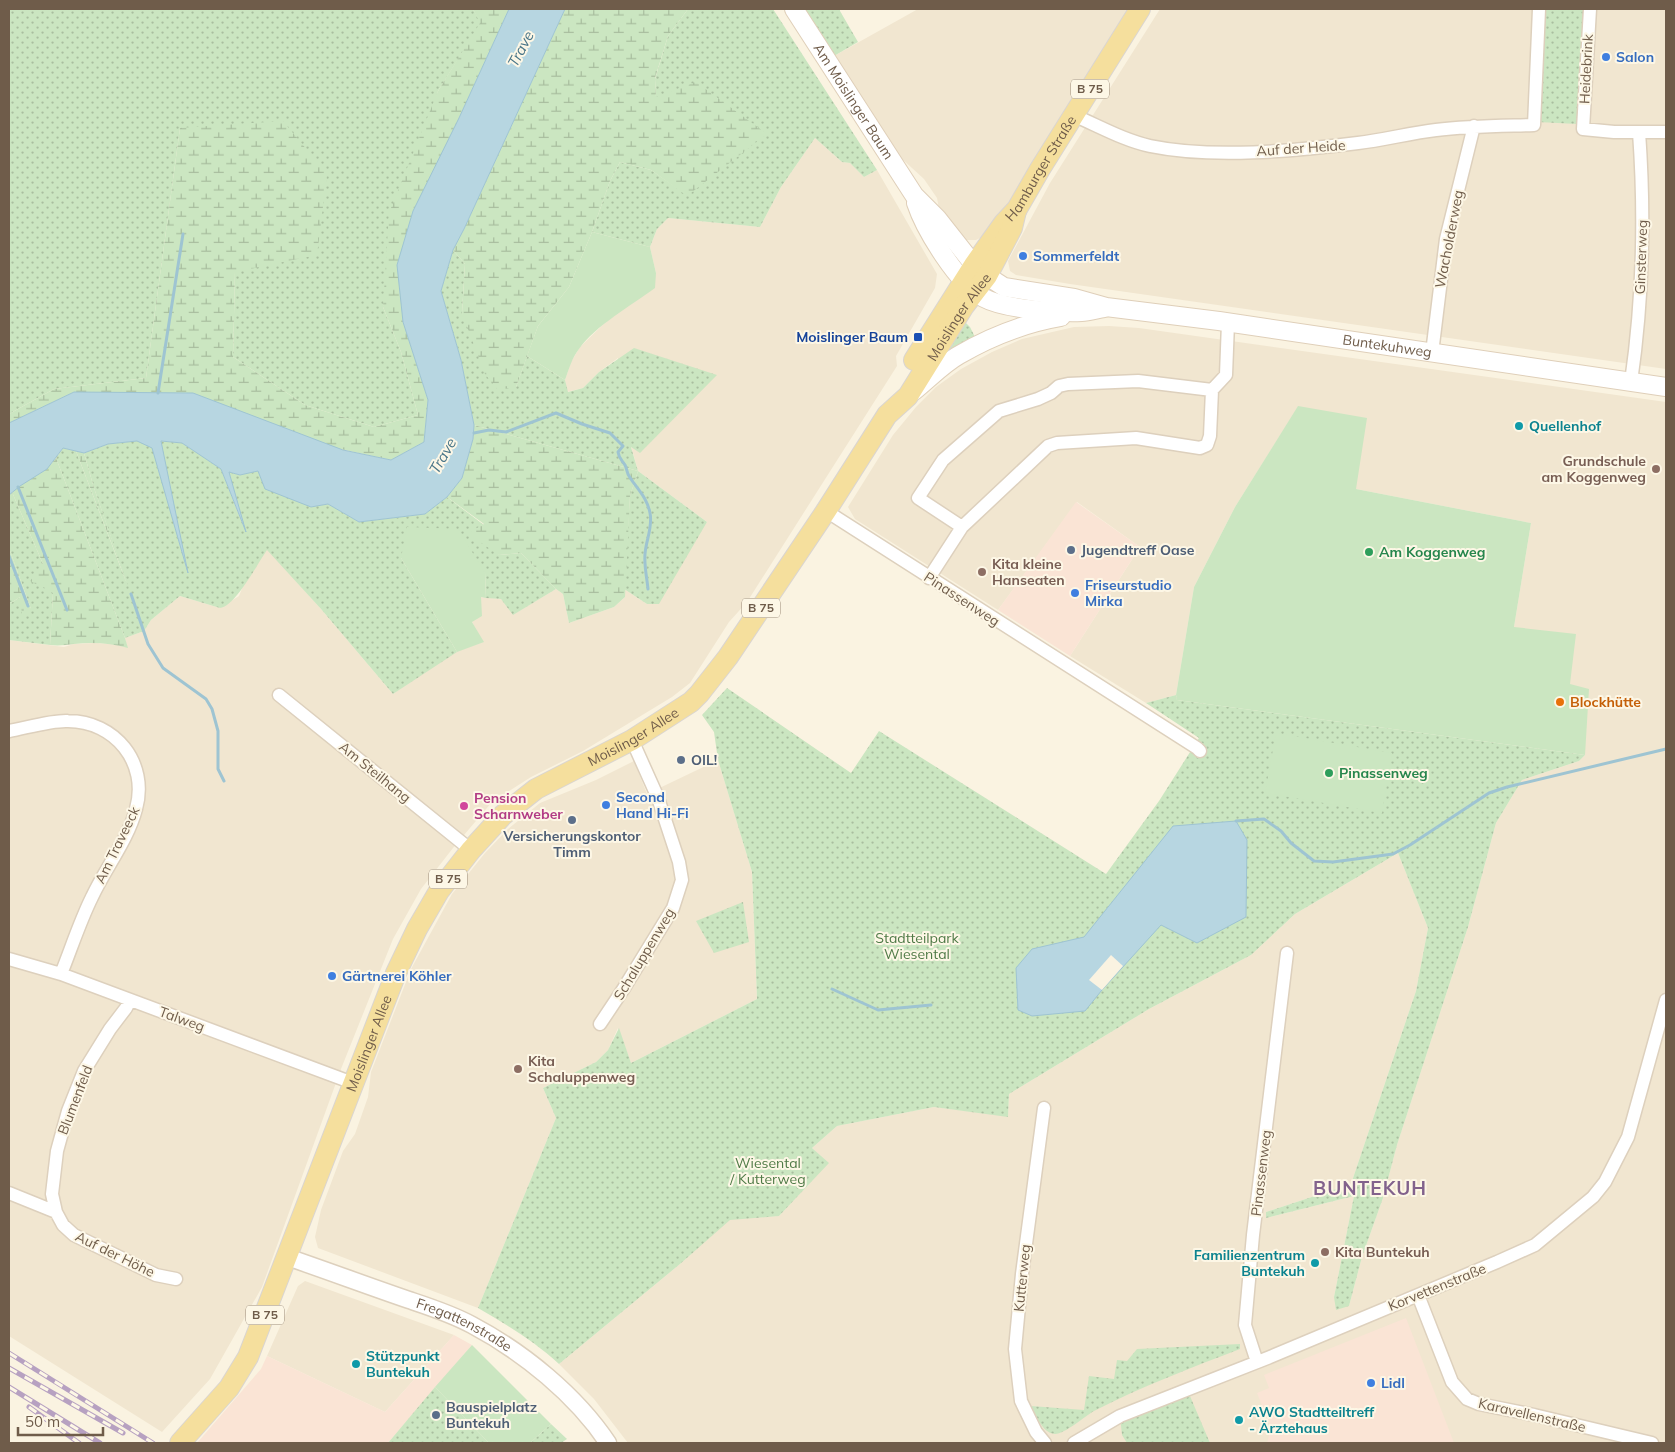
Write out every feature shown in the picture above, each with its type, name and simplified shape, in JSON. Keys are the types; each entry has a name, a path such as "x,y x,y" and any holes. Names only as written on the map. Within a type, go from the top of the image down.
{"main road":[{"name":"Am Moislinger Baum","path":"794,9 914,195 937,218 975,278"},
{"name":"Hamburger Straße","path":"952,298 975,278 1004,223 1016,211 1140,9"},
{"name":"Buntekuhweg","path":"975,278 1004,287 1074,298 1106,307 1666,387"},
{"name":"Buntekuhweg","path":"975,278 983,298 995,303 1021,308 1083,312 1106,307"},
{"name":"Moislinger Allee","path":"184,1439 228,1388 244,1365 396,972 417,929 439,891 471,850 503,815 536,789 632,740 683,707 699,694 728,657 888,415 908,396 975,278"},
{"name":"Moislinger Allee","path":"888,415 896,390 952,298"},
{"path":"908,396 958,355 986,341 1043,320 1083,312"}],"street":[{"name":"Auf der Heide","path":"1073,116 1136,142 1150,146 1199,153 1268,151 1358,143 1436,130 1474,126 1534,125 1539,9"},
{"name":"Heidebrink","path":"1590,9 1582,129 1639,132"},
{"name":"Wacholderweg","path":"1432,353 1446,240 1474,126"},
{"path":"1639,132 1666,132"},
{"name":"Ginsterweg","path":"1631,382 1640,298 1643,188 1639,132"},
{"path":"929,578 962,527 1048,446 1057,443 1136,438 1200,448 1207,445 1210,436 1212,390 1226,375 1228,323"},
{"path":"962,527 918,498 943,460 999,411 1038,399 1051,393 1059,386 1068,384 1138,381 1212,390"},
{"name":"Pinassenweg","path":"826,511 1200,751"},
{"name":"Am Steilhang","path":"279,695 471,850"},
{"name":"Am Traveeck","path":"9,732 66,720 82,722 111,733 122,744 133,760 135,768 139,791 136,810 124,838 91,897 61,974"},
{"name":"Schaluppenweg","path":"600,1024 673,908 682,880 679,862 658,798 632,740"},
{"name":"Pinassenweg","path":"1257,1362 1245,1325 1254,1227 1286,953"},
{"name":"Talweg","path":"9,959 61,974 353,1083"},
{"name":"Blumenfeld","path":"56,1212 52,1194 54,1172 57,1151 68,1111 84,1071 130,1000"},
{"name":"Korvettenstraße","path":"1074,1443 1120,1416 1257,1362 1535,1245 1592,1197 1605,1182 1628,1137 1666,1000"},
{"name":"Kutterweg","path":"1044,1108 1022,1274 1015,1349 1021,1401 1036,1432 1045,1443"},
{"path":"9,1192 56,1212"},
{"name":"Auf der Höhe","path":"56,1212 62,1225 74,1235 156,1275 176,1279"},
{"name":"Fregattenstraße","path":"287,1256 442,1312 471,1324 502,1342 544,1374 570,1398 608,1443"},
{"name":"Karavellenstraße","path":"1418,1295 1452,1382 1467,1400 1652,1443"}],"shaded area":[{"path":"918,9 1132,9 1015,193 984,236 976,240 965,240 939,209 937,198 924,179 900,157 834,56"},
{"path":"1160,9 1666,9 1666,369 1070,284 1016,275 1010,271 1008,261 1050,183"},
{"path":"815,138 842,162 850,163 864,177 877,170 937,274 935,288 896,356 897,366 747,602 729,622 690,683 672,697 583,751 531,777 492,802 421,889 393,939 341,1069 262,1287 210,1379 162,1432 9,1336 9,640 64,647 74,644 94,643 127,647 125,638 144,631 151,620 180,596 220,608 239,596 243,586 267,549 393,694 452,653 483,642 472,622 481,597 501,599 514,614 556,589 563,594 569,623 614,607 625,597 624,589 647,604 707,522 638,471 631,446 639,452 618,358 599,372 583,388 567,392 565,380 571,362 580,347 656,273 650,247 657,229 668,218 760,227 781,187"},
{"path":"1109,326 1139,328 1666,402 1666,1443 628,1443 594,1399 559,1364 680,1264 730,1219 779,1216 828,1163 812,1148 837,1126 934,1107 1008,1116 1009,1094 1149,1009 1251,955 1295,914 1398,853 1428,928 1416,991 1351,1184 1266,1212 1266,1218 1354,1196 1334,1297 1349,1306 1362,1257 1383,1198 1397,1145 1468,927 1496,823 1522,780 1579,761 1585,755 1570,684 1514,627 1531,523 1356,489 1298,407 1235,507 1194,587 1176,695 1146,703 1070,656 1140,547 1077,502 998,610 855,519 848,507 893,435 916,407 936,387 961,369 992,352 1022,339 1074,327"},
{"path":"1076,502 1140,547 1070,656 998,610"},
{"path":"718,760 752,872 757,999 631,1063 618,1028 608,1050 596,1062 543,1088 556,1118 478,1308 318,1248 315,1237 321,1210 343,1151 355,1134 368,1097 371,1072 411,969 452,894 485,853 508,829 540,803 596,780 634,761 647,794"},
{"path":"305,1281 454,1335 385,1412 267,1356 298,1286"},
{"path":"1406,1318 1454,1443 1267,1443 1271,1428 1257,1393 1269,1388 1264,1375"},
{"path":"454,1335 472,1345 388,1443 197,1443 261,1369 267,1356 385,1412"}],"green space":[{"path":"9,9 473,9 481,23 438,91 383,307 401,352 418,415 374,427 305,405 233,357 235,272 180,128 146,378 54,389 9,414"},
{"path":"473,9 509,9 459,118 403,321 428,400 424,442 391,460 74,392 9,423 9,414 54,389 146,378 180,128 283,121 327,174 317,255 235,272 233,357 305,405 374,427 418,415 401,352 383,307 389,213 438,91 480,23"},
{"path":"565,9 688,9 668,36 655,78 656,97 696,82 767,134 687,196 651,170 620,162 610,181 592,232 569,287 538,326 516,387 498,390 485,374 462,313 465,264 453,250"},
{"path":"688,9 773,9 877,170 864,177 850,163 842,162 815,138 781,187 760,227 668,218 657,229 650,247 592,232 610,181 620,162 651,170 687,195 656,98 655,79 668,36"},
{"path":"802,9 840,9 858,42 834,56"},
{"path":"1545,9 1584,9 1577,124 1538,122"},
{"path":"592,232 650,247 656,273 655,288 614,316 586,340 574,356 565,380 527,356 538,326 569,287"},
{"path":"453,250 465,264 462,313 516,387 527,356 565,380 568,392 583,388 599,372 634,348 717,375 640,453 631,447 638,471 474,425 461,360 441,291"},
{"path":"964,321 970,327 976,339 937,364"},
{"name":"Am Koggenweg","path":"1298,406 1367,418 1356,489 1531,523 1514,627 1576,634 1570,684 1589,689 1585,755 1177,700 1176,695 1194,587 1235,507"},
{"path":"474,425 638,471 630,496 625,597 614,607 569,623 563,594 521,553 499,555 474,538 470,532 484,524 447,497 462,478 473,439"},
{"path":"147,440 182,443 221,469 243,525 228,472 240,475 258,471 311,507 328,504 359,522 425,514 447,497 484,525 499,555 521,553 556,589 513,615 501,599 486,598 485,573 401,558 457,652 393,694 321,609 267,550 239,593 226,606 220,608 180,596 151,620 144,631 125,638 56,458 63,448 76,451 127,584 84,453 108,444"},
{"path":"76,451 84,453 94,488 131,594"},
{"path":"56,458 128,648 95,643 50,645 53,593 30,581 43,564 12,492 41,473"},
{"path":"638,471 707,522 659,604 647,604 624,589 630,496"},
{"path":"12,492 43,564 53,593 50,645 9,640 9,602 11,603 20,597 31,609 9,548 9,495"},
{"path":"407,527 458,529 485,573 486,598 481,597 482,616 472,622 484,642 457,652 401,558"},
{"path":"9,548 31,609 28,615 22,614 20,597 11,603 9,602"},
{"name":"Stadtteilpark Wiesental","path":"727,688 851,773 879,731 1106,874 1159,801 1199,738 1146,703 1176,695 1177,700 1585,755 1579,761 1522,780 1496,823 1468,927 1397,1145 1383,1198 1362,1257 1349,1306 1336,1310 1334,1297 1354,1196 1266,1218 1266,1212 1351,1184 1416,991 1428,928 1398,853 1295,914 1251,955 1149,1009 1009,1094 1008,1117 934,1107 837,1126 812,1148 829,1163 779,1216 730,1220 559,1364 510,1327 478,1308 556,1118 543,1088 596,1062 608,1050 619,1028 631,1063 757,999 752,872 718,760 714,732 702,715"},
{"name":"Pinassenweg","path":"1276,733 1392,753 1382,813 1265,793"},
{"path":"743,902 749,942 714,953 696,921"},
{"path":"1240,1344 1240,1349 1166,1378 1112,1402 1059,1433 1050,1433 1046,1430 1031,1406 1084,1410 1089,1376 1114,1379 1117,1360 1127,1361 1137,1349"},
{"path":"472,1345 551,1424 530,1443 489,1443 435,1387"},
{"name":"Bauspielplatz Buntekuh","path":"435,1387 489,1443 388,1443"},
{"path":"1187,1389 1210,1443 1127,1443 1122,1435 1120,1416"},
{"name":"Bauspielplatz Buntekuh","path":"551,1424 567,1439 561,1443 530,1443"}],"water":[{"name":"Trave","path":"509,9 565,9 453,250 441,291 461,360 474,425 473,439 462,478 447,497 425,514 359,522 328,504 311,507 265,489 258,471 240,475 229,472 246,532 221,469 182,443 161,441 188,573 152,448 137,441 108,444 84,453 63,448 47,469 9,495 9,423 74,392 193,393 343,450 391,460 424,442 428,400 403,322 397,265 413,211 459,118"},
{"path":"1236,821 1247,840 1246,917 1197,943 1161,925 1085,1011 1032,1016 1018,1010 1016,968 1032,949 1084,937 1173,826"}],"pier":[{"path":"1111,955 1123,966 1102,990 1089,980"}],"waterway":[{"path":"158,393 183,234"},
{"path":"474,433 489,430 506,432 556,413 610,433 623,446 618,452 619,456 629,476 649,507 651,523 645,558 648,589"},
{"path":"18,487 67,610"},
{"path":"9,556 28,606"},
{"path":"131,594 148,644 163,668 206,699 212,709 218,731 218,769 224,781"},
{"path":"1236,821 1264,819 1281,831 1291,843 1314,861 1333,862 1393,854 1410,845 1489,793 1666,749"},
{"path":"832,989 878,1010 931,1005"}],"railway":[{"path":"9,1353 153,1443"},
{"path":"9,1368 123,1433"},
{"path":"9,1387 100,1443"},
{"path":"29,1407 79,1443"}],"place":[{"name":"Salon","path":"1606,57"},
{"name":"Sommerfeldt","path":"1023,256"},
{"name":"Moislinger Baum","path":"918,337"},
{"name":"Quellenhof","path":"1519,426"},
{"name":"Grundschule am Koggenweg","path":"1656,469"},
{"name":"Jugendtreff Oase","path":"1071,550"},
{"name":"Am Koggenweg","path":"1369,552"},
{"name":"Kita kleine Hanseaten","path":"982,572"},
{"name":"Friseurstudio Mirka","path":"1075,593"},
{"name":"Blockhütte","path":"1560,702"},
{"name":"OIL!","path":"681,760"},
{"name":"Pinassenweg","path":"1329,773"},
{"name":"Second Hand Hi-Fi","path":"606,805"},
{"name":"Pension Scharnweber","path":"464,806"},
{"name":"Versicherungskontor Timm","path":"572,820"},
{"name":"Gärtnerei Köhler","path":"332,976"},
{"name":"Kita Schaluppenweg","path":"518,1069"},
{"name":"Kita Buntekuh","path":"1325,1252"},
{"name":"Familienzentrum Buntekuh","path":"1315,1263"},
{"name":"Stützpunkt Buntekuh","path":"356,1364"},
{"name":"Lidl","path":"1371,1383"},
{"name":"Bauspielplatz Buntekuh","path":"436,1415"},
{"name":"AWO Stadtteiltreff - Ärztehaus","path":"1239,1420"}],"district":[{"name":"BUNTEKUH","path":"1370,1188"}],"park label":[{"name":"Wiesental / Kutterweg","path":"768,1172"}]}
